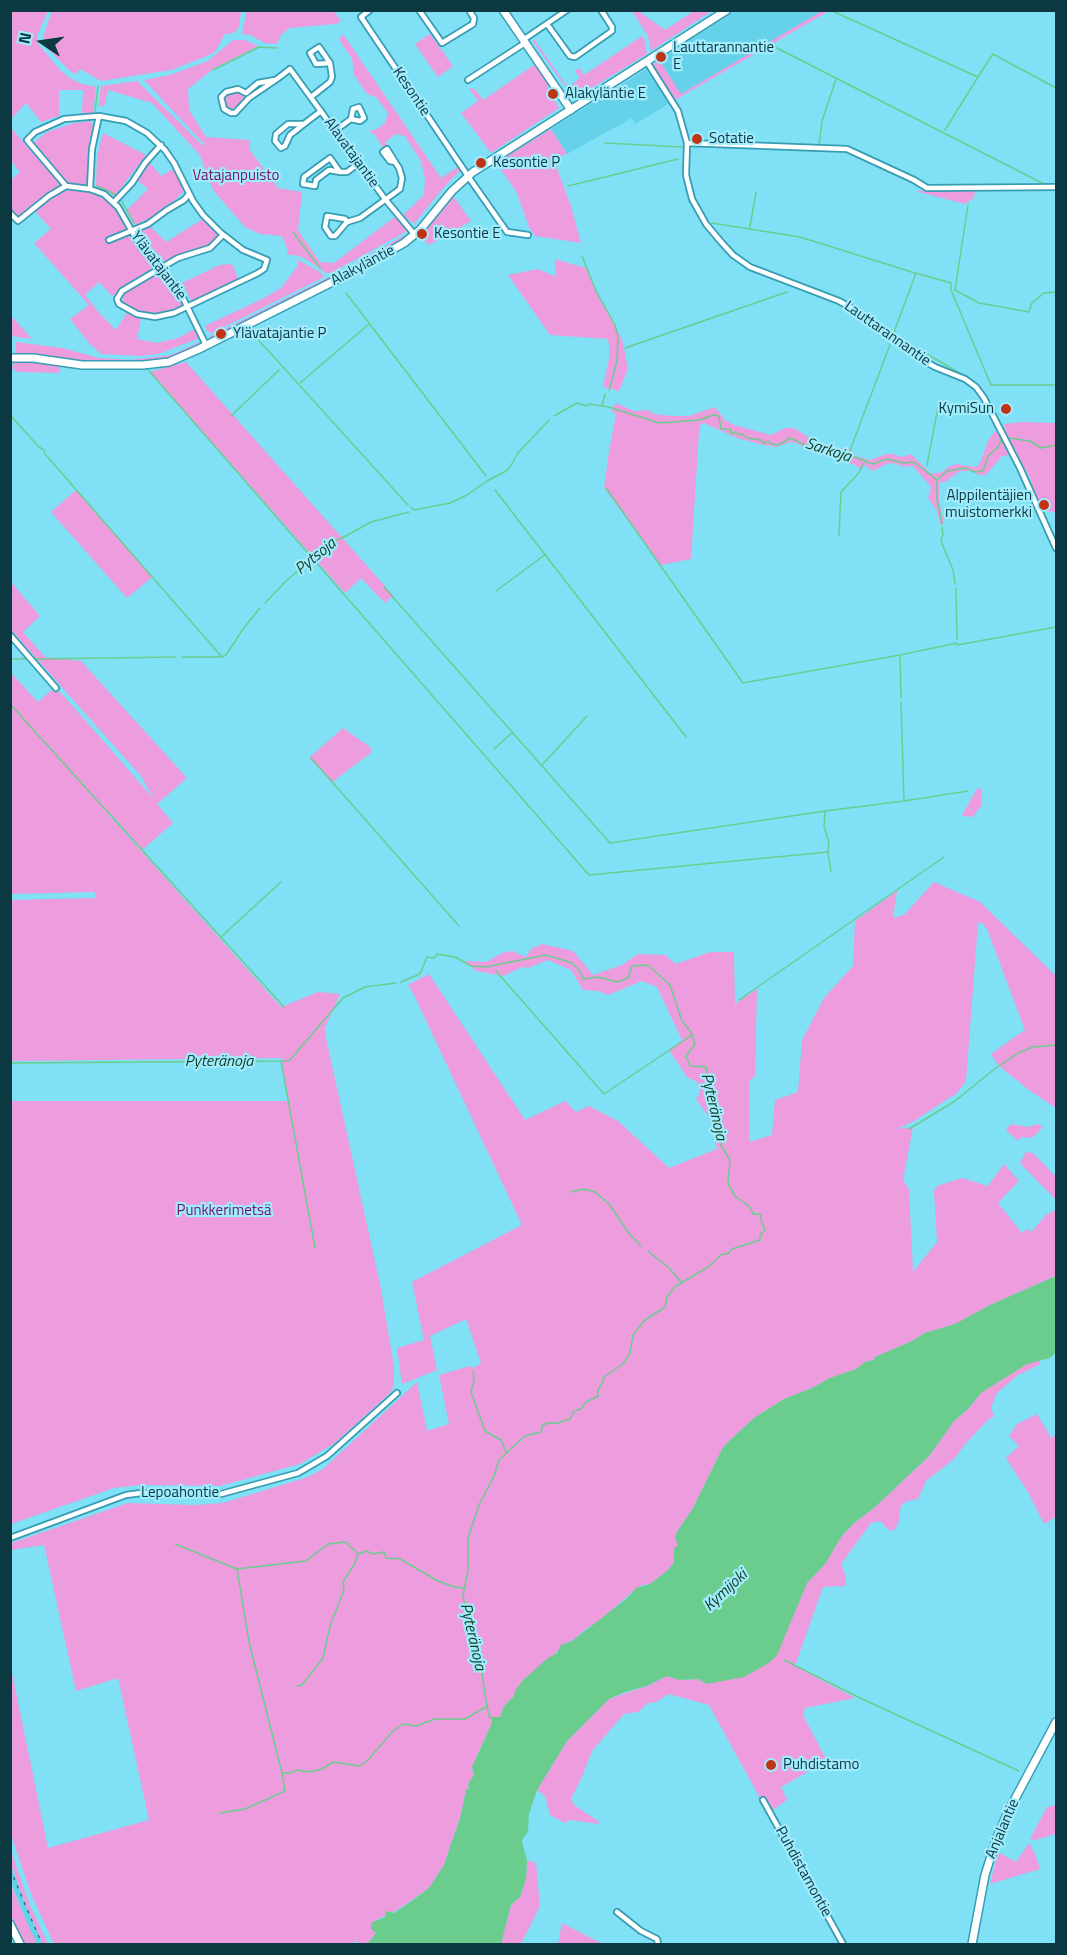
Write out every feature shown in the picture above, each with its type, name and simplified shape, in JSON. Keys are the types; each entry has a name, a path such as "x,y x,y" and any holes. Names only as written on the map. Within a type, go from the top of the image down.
{"street":[{"name":"Kesontie","path":"370,10 361,17 468,176"},
{"path":"419,10 442,43 473,24 474,18 469,10"},
{"path":"503,10 571,110"},
{"path":"468,80 567,10"},
{"path":"547,24 570,56 575,57 612,31 601,10"},
{"name":"Alakyläntie","path":"10,358 33,358 82,365 143,365 169,362 206,345 377,259 415,235 468,176 727,10"},
{"path":"311,97 331,81 330,63 320,47 310,53 317,64 330,63"},
{"name":"Lauttarannantie","path":"647,62 678,111 687,143 686,175 692,199 713,232 733,255 750,267 839,301 854,309 919,358 971,383 984,398 1020,468 1056,548"},
{"name":"Alavatajantie","path":"248,95 290,69 385,199 415,235"},
{"path":"238,89 248,95 235,113 224,109 221,97 226,92 238,89"},
{"path":"304,124 288,124 276,134 275,141 281,148 285,146 290,135 321,111"},
{"path":"90,189 92,149 99,116"},
{"path":"66,186 27,140 35,132 56,122 77,117 99,116 130,123 161,145 174,163 189,194 203,215 223,235 243,250 267,260 266,266 258,273 169,315 151,317 137,314 119,304 118,296 122,291 178,258 210,248 223,235"},
{"path":"336,130 351,119"},
{"path":"687,143 847,149 915,180 927,188 1056,187"},
{"path":"10,213 18,221 57,190 66,186 90,189 114,202 132,183 161,145"},
{"path":"340,172 330,158 304,177 303,184 315,186 316,180 329,170 340,172 347,172 359,162"},
{"path":"347,222 345,219 327,216 325,227 331,236 335,236 347,222 360,218 399,189 402,183 399,168 395,162"},
{"path":"468,176 507,232 528,235"},
{"path":"110,240 148,224 184,200 189,194"},
{"name":"Ylävatajantie","path":"114,202 141,247 178,288 206,345"},
{"path":"10,634 56,688"},
{"name":"Lepoahontie","path":"10,1538 126,1495 141,1493 216,1495 298,1473 327,1456 397,1393"},
{"name":"Anjalantie","path":"972,1944 984,1882 996,1840 1056,1722"},
{"name":"Puhdistamontie","path":"763,1800 843,1944"},
{"path":"617,1912 641,1931 657,1939 658,1944"},
{"path":"10,1924 20,1944"}],"shaded area":[{"path":"732,11 822,11 680,95 659,60"},
{"path":"646,69 670,103 635,124 632,118 567,154 551,129"},
{"path":"11,1865 43,1944 37,1944 27,1923 11,1882"}],"green space":[{"path":"11,10 48,11 37,36 38,44 60,70 71,79 96,87 93,113 82,113 83,90 59,90 59,116 41,122 26,103 11,119"},
{"path":"52,10 241,11 239,27 234,33 225,34 215,52 205,57 171,70 101,81 80,69 76,74 71,72 48,49 43,41"},
{"path":"247,10 334,11 341,21 336,24 289,28 281,35 277,44 264,43 251,35 242,34"},
{"path":"632,11 642,11 641,13 665,30 694,11 712,11 651,51 648,36"},
{"path":"822,11 829,11 675,100 652,65 659,60 681,94"},
{"path":"343,34 441,178 458,167 460,170 415,223 403,215 424,195 425,179 421,161 405,136 396,134 385,142 388,146 384,149 375,135 369,131 385,123 388,113 376,97 367,94 354,75 352,58 339,40"},
{"path":"430,34 453,66 438,77 415,44"},
{"path":"642,36 647,54 574,99 532,40 534,39 568,88 580,78 575,71 579,68 584,75"},
{"name":"Vatajanpuisto","path":"233,40 245,40 258,46 213,69 188,89 189,110 206,137 250,140 249,149 278,188 302,192 298,230 320,262 334,263 396,216 407,231 331,273 326,273 304,258 288,255 282,236 260,234 245,227 213,190 200,155 152,103 108,90 104,107 99,105 101,86 137,81 203,146 205,140 203,143 144,80 170,75 208,61"},
{"path":"534,65 546,79 548,88 559,108 491,153 461,113 478,101 469,88 475,89 483,100"},
{"path":"236,91 246,98 232,111 224,107 223,96"},
{"path":"91,121 93,127 89,142 87,183 85,185 67,183 33,143 47,132 74,123"},
{"path":"11,128 60,184 60,187 40,199 20,217 15,216 11,209 11,180 20,172 11,161"},
{"path":"551,129 567,154 553,158 571,206 581,243 535,236 529,227 516,191 496,163"},
{"path":"103,133 146,155 114,197 96,186 97,157"},
{"path":"149,162 161,176 175,168 185,190 153,217 134,225 127,210 148,189 137,180"},
{"path":"67,189 91,192 112,203 127,229 110,238 128,234 155,266 112,296 99,282 85,295 100,314 116,330 127,313 141,318 137,339 157,343 178,338 195,329 200,338 158,354 139,356 101,354 89,343 70,319 89,305 34,243 51,229 35,211 59,192"},
{"path":"975,190 974,198 965,204 915,191"},
{"path":"454,197 471,221 429,245 422,238 423,233"},
{"path":"203,219 218,235 207,246 178,255 165,262 144,239 140,230 150,226 166,242"},
{"path":"405,235 406,238 370,260 212,339 209,337 343,270"},
{"path":"555,259 586,268 594,288 622,339 628,369 619,391 603,387 610,353 608,339 550,335 508,275 538,269 556,277"},
{"path":"298,260 320,272 324,277 212,333 207,331 205,326 281,288 297,267"},
{"path":"232,264 239,280 192,302 182,283 220,265"},
{"path":"159,273 174,289 182,306 169,312 153,315 136,311 122,303 124,293"},
{"path":"10,315 17,322 32,339 11,336"},
{"path":"16,342 63,348 99,358 129,360 171,355 200,342 199,346 159,361 88,362 16,355"},
{"path":"14,361 42,362 59,366 60,373 17,372 12,368"},
{"path":"186,362 393,595 385,603 361,578 345,593 150,372"},
{"path":"616,403 634,411 648,410 654,414 672,416 689,416 715,407 725,420 734,425 771,435 785,428 794,428 816,442 833,448 849,448 856,456 869,460 887,454 901,457 911,454 931,474 942,472 956,464 975,467 979,465 989,439 996,430 1011,455 1002,456 986,475 960,471 945,482 939,482 939,501 944,523 940,524 937,511 928,498 931,487 913,466 905,467 892,463 873,471 865,465 861,469 855,465 811,452 799,444 790,442 777,447 763,445 737,438 704,423 700,425 699,432 691,559 661,565 604,488 616,414 611,411"},
{"path":"1056,423 1056,512 1041,511 1030,478 1006,435 1004,424"},
{"path":"76,490 152,577 127,598 51,512"},
{"name":"Punkkerimetsä","path":"11,582 40,616 23,632 45,657 81,661 187,778 157,804 173,823 142,850 111,814 107,813 281,1007 318,992 340,994 325,1028 326,1038 381,1289 394,1367 394,1385 390,1393 335,1443 300,1464 220,1486 140,1485 114,1488 11,1524 11,1101 289,1101 281,1058 11,1061 11,900 95,898 95,892 11,894 10,672 38,702 54,688 63,695 154,799 141,776 11,630"},
{"path":"343,728 370,747 372,752 332,782 309,758"},
{"path":"982,788 981,806 973,817 963,816 977,789"},
{"path":"934,882 980,902 1056,976 1056,1108 1030,1091 998,1065 991,1054 1025,1030 987,929 982,923 978,923 966,1081 957,1093 914,1121 897,1129 913,1127 903,1180 909,1189 913,1272 937,1242 934,1191 937,1186 962,1178 988,1186 1004,1164 1019,1181 998,1203 1022,1233 1027,1229 1031,1232 1047,1214 1056,1210 1056,1276 990,1305 955,1324 925,1333 875,1357 874,1360 865,1362 856,1369 784,1399 754,1418 728,1442 722,1449 693,1508 677,1532 678,1544 674,1550 674,1562 668,1570 650,1584 642,1585 632,1592 599,1621 572,1641 565,1643 504,1706 500,1717 491,1719 492,1723 472,1770 474,1775 468,1784 469,1789 466,1790 461,1814 444,1865 429,1888 399,1909 376,1920 371,1927 375,1935 367,1944 358,1944 358,1941 353,1944 54,1944 31,1894 11,1835 10,1663 48,1848 149,1820 118,1678 76,1691 44,1545 11,1550 11,1543 128,1503 195,1505 223,1503 308,1477 323,1469 417,1382 427,1431 449,1424 439,1375 470,1366 474,1368 481,1363 466,1319 430,1336 437,1370 402,1384 397,1348 424,1340 412,1282 522,1225 408,985 429,974 525,1120 565,1101 576,1112 589,1106 618,1121 669,1168 717,1149 709,1117 696,1099 700,1093 697,1082 687,1077 669,1050 682,1040 657,987 642,981 608,995 598,991 583,990 571,970 548,960 528,968 522,967 503,976 476,971 465,961 486,962 502,953 512,951 526,957 531,949 542,944 573,951 593,975 622,965 638,954 665,955 676,964 710,952 734,952 735,1004 757,989 755,1076 749,1081 749,1142 772,1135 775,1100 798,1092 802,1040 824,998 853,966 855,921 897,891 893,918 904,915"},
{"path":"1011,1124 1028,1127 1038,1124 1043,1127 1032,1138 1022,1137 1018,1141 1006,1130"},
{"path":"1026,1152 1033,1153 1056,1177 1056,1200 1020,1163"},
{"path":"1040,1360 1039,1365 1018,1375 996,1394 991,1409 994,1416 967,1442 954,1459 926,1481 918,1499 901,1505 895,1529 890,1531 880,1521 871,1523 841,1564 846,1577 846,1586 823,1587 795,1666 855,1698 805,1708 803,1715 827,1761 781,1787 787,1800 768,1813 709,1705 669,1694 656,1702 648,1703 638,1712 624,1714 592,1751 571,1799 574,1805 599,1824 569,1820 565,1823 550,1815 545,1796 537,1790 567,1741 609,1699 647,1686 667,1676 679,1680 698,1679 707,1684 799,1600 807,1583 825,1564 841,1537 929,1456 954,1421 981,1393 1012,1372"},
{"path":"1037,1414 1051,1438 1056,1435 1056,1517 1044,1524 1029,1494 1006,1458 1019,1446 1009,1436 1017,1424"},
{"path":"1056,1805 1056,1834 1035,1840 1030,1839 1047,1807"},
{"path":"1029,1843 1040,1869 990,1884 998,1852 1016,1862"},
{"path":"11,1851 29,1903 48,1944 43,1944 25,1903 11,1865"},
{"path":"527,1860 536,1863 540,1906 521,1944 501,1944 511,1905 520,1897 526,1879"},
{"path":"10,1882 37,1944 23,1944 11,1915"},
{"path":"562,1923 603,1944 558,1944"}],"water":[{"name":"Kymijoki","path":"1056,1276 1056,1352 1050,1358 1027,1364 981,1393 954,1421 929,1456 841,1537 825,1564 807,1583 777,1655 769,1663 744,1677 707,1684 698,1679 679,1680 667,1676 647,1686 625,1692 609,1699 567,1741 537,1790 529,1814 528,1832 522,1842 527,1860 526,1879 520,1897 511,1905 501,1944 367,1944 376,1933 371,1929 371,1923 385,1917 386,1911 394,1913 429,1888 444,1865 461,1815 466,1790 469,1788 468,1784 474,1775 472,1767 492,1723 492,1717 500,1717 504,1706 514,1696 523,1680 557,1653 561,1645 572,1641 626,1599 636,1588 650,1584 668,1570 674,1562 674,1549 678,1544 675,1538 677,1532 693,1508 722,1449 728,1442 754,1418 784,1399 856,1369 865,1362 874,1360 875,1357 925,1333 955,1324 990,1305"}],"waterway":[{"path":"830,10 978,77 993,54 1056,88"},
{"path":"773,46 1044,184"},
{"path":"213,70 259,47 277,48"},
{"path":"945,130 978,77"},
{"path":"819,146 822,121 836,79"},
{"path":"95,111 98,86"},
{"path":"605,143 682,147"},
{"path":"568,186 678,159"},
{"path":"97,186 116,195"},
{"path":"750,227 756,192"},
{"path":"121,200 134,223"},
{"path":"968,205 955,290 979,303 1029,312 1032,303 1044,293 1056,292"},
{"path":"712,223 800,237 915,273"},
{"path":"293,232 320,268"},
{"path":"582,256 618,336 617,361 609,390"},
{"path":"963,375 901,339 894,332 916,273 951,283 951,290 991,385 1056,385"},
{"path":"625,348 787,292"},
{"path":"346,293 486,476"},
{"path":"300,383 369,324"},
{"path":"253,334 408,505"},
{"path":"849,453 891,342"},
{"path":"231,416 279,370"},
{"path":"149,371 589,875 828,852"},
{"path":"602,406 605,394"},
{"path":"927,465 939,402"},
{"name":"Sarkoja","path":"554,416 577,403 586,406 589,404 609,407 659,423 719,416 721,429 730,429 731,434 735,432 742,434 747,438 761,440 764,444 768,441 779,445 790,438 817,450 849,455 873,464 887,459 904,463 914,462 937,480 947,471 965,468 975,472 983,471 988,456 999,446 1001,439 1030,441 1041,448 1056,445"},
{"path":"10,415 44,450 45,454 222,657"},
{"name":"Pytsoja","path":"411,507 414,510 450,503 506,471 518,453 549,420"},
{"path":"839,535 841,492 858,474 864,463"},
{"path":"937,481 937,499 942,524"},
{"path":"606,488 743,683 900,655"},
{"path":"495,490 686,737"},
{"name":"Pytsoja","path":"265,603 286,581 306,564 314,561 318,553 329,543 371,522 409,512"},
{"path":"942,527 941,541 953,570 955,584"},
{"path":"496,591 546,554"},
{"path":"384,587 610,843 825,811"},
{"path":"956,588 957,639"},
{"name":"Pytsoja","path":"182,657 222,657 226,655 260,608"},
{"path":"957,645 1056,627"},
{"path":"901,698 900,655 957,643"},
{"name":"Pytsoja","path":"35,659 175,657"},
{"name":"Pytsoja","path":"10,659 28,659"},
{"path":"831,872 829,842 824,827 825,811 904,801 901,702"},
{"path":"10,704 284,1007"},
{"path":"543,764 587,716"},
{"path":"494,749 513,732"},
{"path":"311,758 459,926"},
{"path":"904,801 968,791"},
{"path":"739,1000 944,857"},
{"path":"222,936 281,882"},
{"name":"Pyteränoja","path":"401,982 420,974 427,957 434,958 437,954 455,957 471,966 486,967 546,955 572,963 580,971 583,979 598,977 618,982 628,978 632,966 648,965 670,985 682,1021 691,1032 695,1044 686,1056 690,1066 706,1067 714,1111 721,1128 721,1145 730,1160 728,1184 735,1196 750,1207 753,1214 761,1214 765,1230 760,1235 760,1240 732,1249 728,1254 722,1254 708,1267 676,1286 667,1297 665,1307 645,1320 633,1335 630,1353 624,1363 603,1378 598,1396 586,1402 581,1409 574,1411 570,1419 548,1423 543,1425 541,1432 525,1436 499,1460 494,1476 479,1505 468,1538 468,1571 463,1595 469,1629 481,1666 489,1716 493,1719"},
{"path":"496,971 604,1094 692,1035"},
{"name":"Pyteränoja","path":"10,1063 289,1061 343,998 365,987 396,983"},
{"path":"909,1129 955,1101 1018,1053 1033,1047 1056,1045"},
{"path":"281,1061 315,1248"},
{"path":"571,1192 583,1189 595,1192 609,1204 628,1232 641,1246"},
{"path":"648,1251 669,1268 682,1283"},
{"path":"473,1371 474,1381 471,1392 485,1431 501,1440 506,1452"},
{"path":"175,1544 237,1569 306,1561 328,1544 346,1542 358,1554 367,1551 372,1554 384,1552 386,1558 400,1559 438,1581 463,1588"},
{"path":"297,1686 302,1685 323,1658 330,1626 344,1590 343,1582 358,1554"},
{"path":"237,1569 249,1642 282,1773 297,1770 309,1772 322,1769 333,1762 360,1766 393,1731 403,1724 416,1726 435,1719 465,1719 486,1707"},
{"path":"784,1660 860,1698 1019,1771"},
{"path":"220,1813 245,1809 285,1791 282,1773"},
{"path":"769,1805 788,1841"}],"railway":[{"path":"10,1869 42,1944"}],"place":[{"name":"Lauttarannantie E","path":"661,57"},
{"name":"Alakyläntie E","path":"553,94"},
{"name":"Sotatie","path":"697,139"},
{"name":"Kesontie P","path":"481,163"},
{"name":"Kesontie E","path":"422,234"},
{"name":"Ylävatajantie P","path":"221,334"},
{"name":"KymiSun","path":"1006,409"},
{"name":"Alppilentäjien muistomerkki","path":"1044,505"},
{"name":"Puhdistamo","path":"771,1765"}]}
